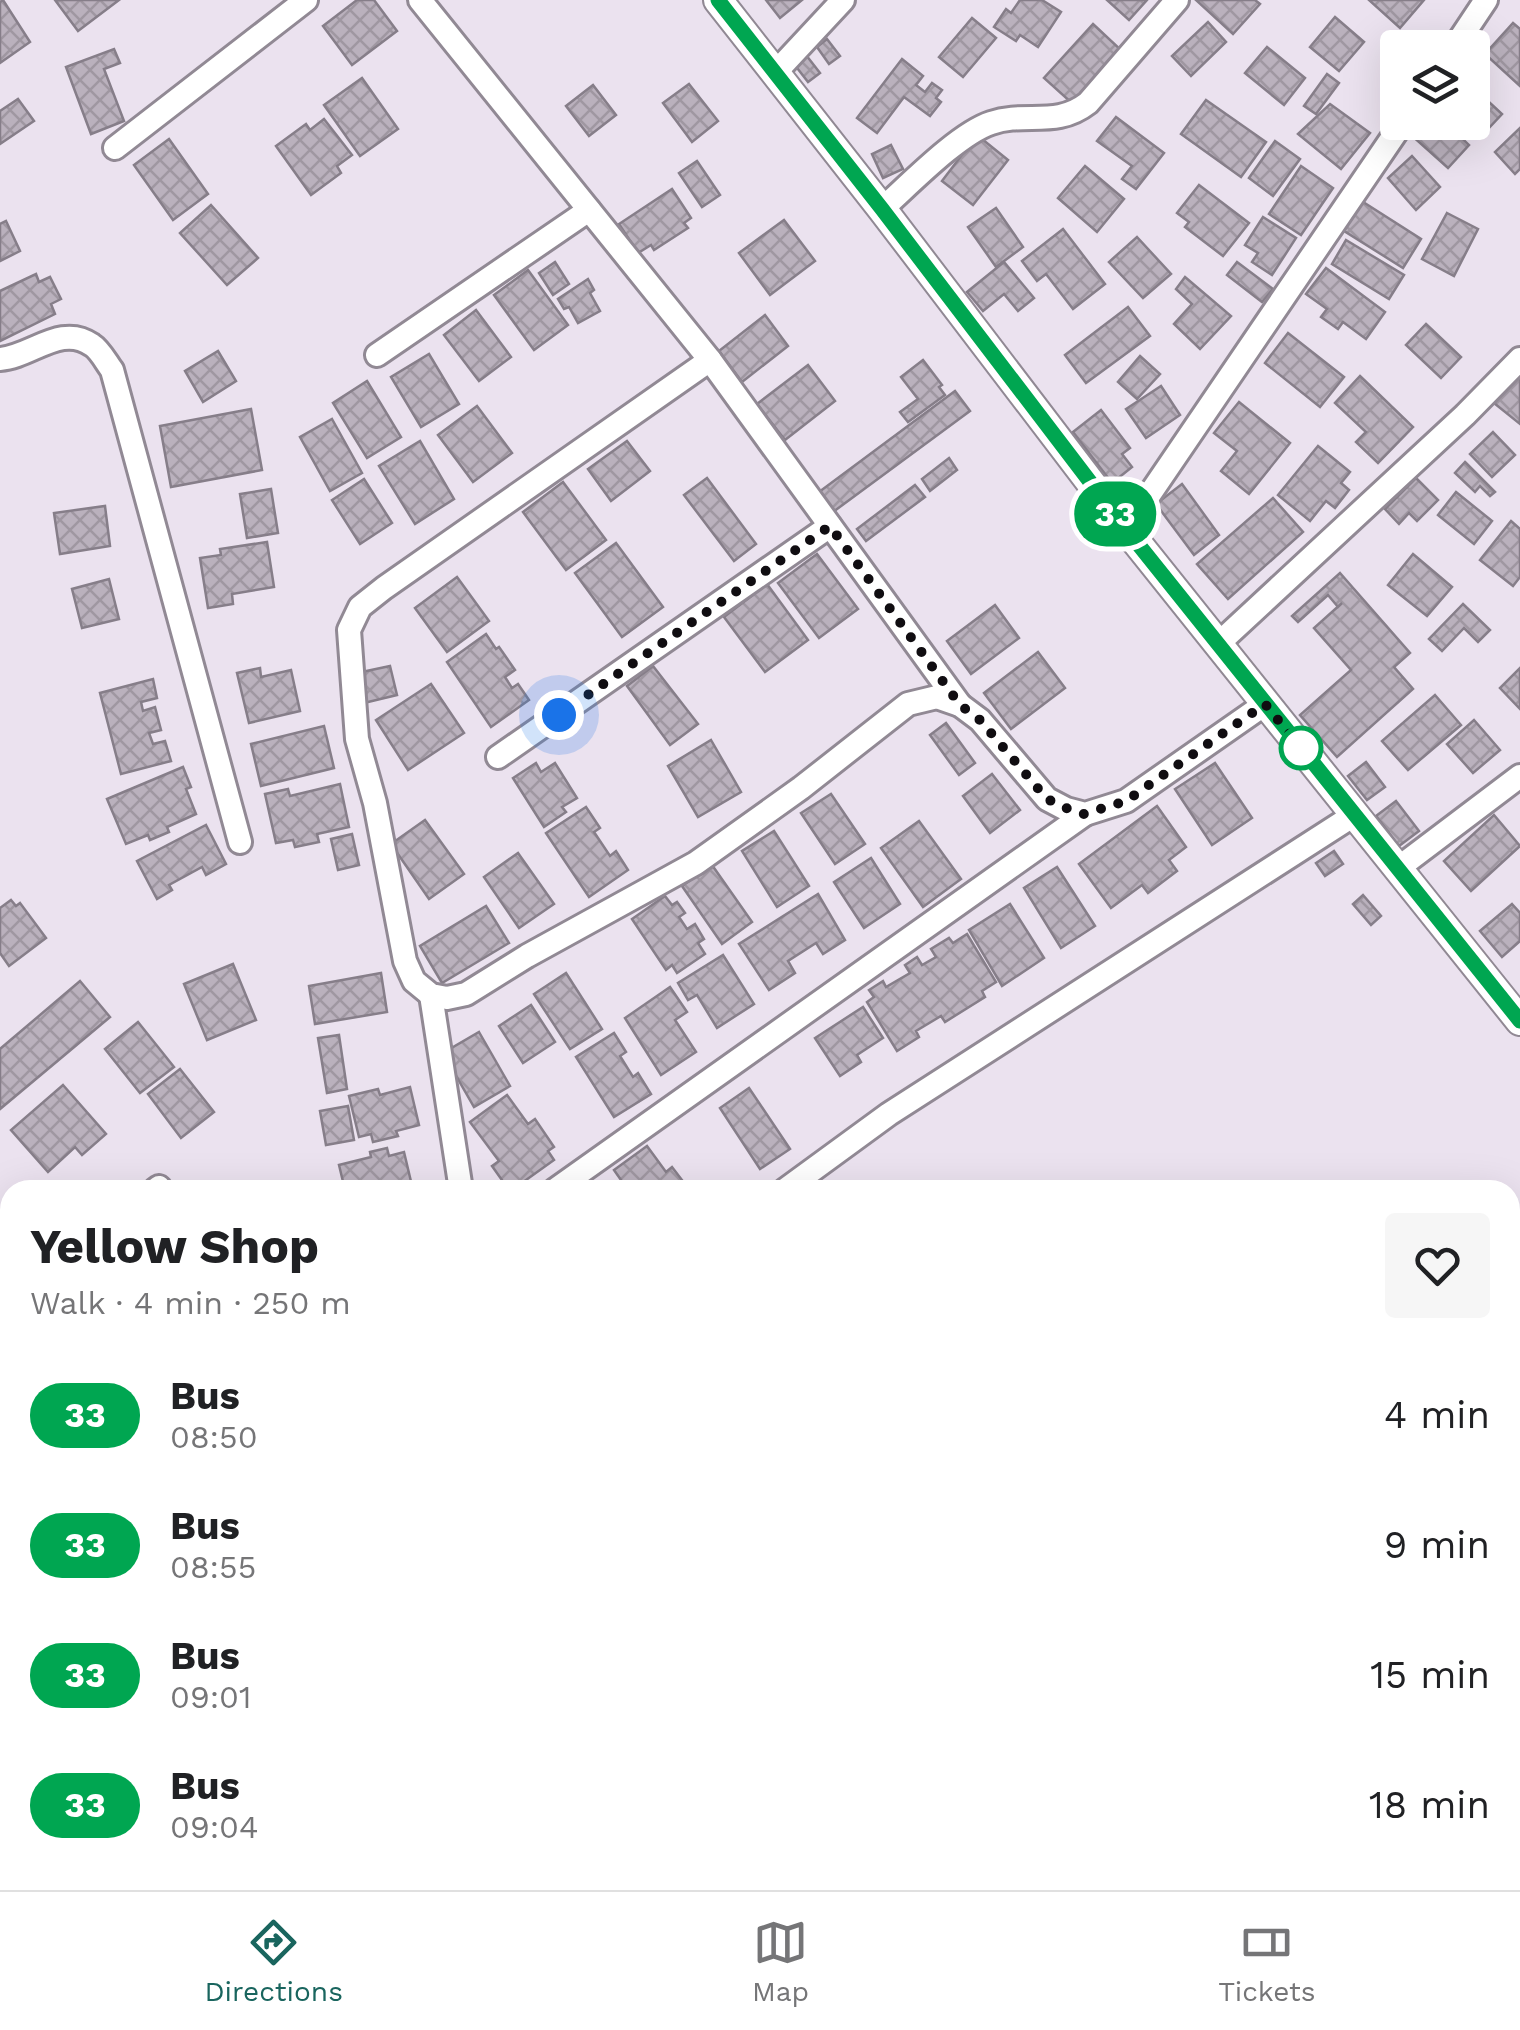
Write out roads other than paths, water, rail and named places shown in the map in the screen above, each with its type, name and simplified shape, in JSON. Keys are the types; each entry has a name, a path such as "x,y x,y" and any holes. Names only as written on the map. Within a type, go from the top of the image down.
{"street":[{"path":"115,148 306,0"},
{"path":"420,0 710,360 960,705 980,720 1047,799 1084,814"},
{"path":"718,0 1126,529 1520,1021"},
{"path":"775,73 843,0"},
{"path":"882,209 971,131 996,121 1075,113 1177,0"},
{"path":"1466,30 1486,0"},
{"path":"1126,529 1391,140"},
{"path":"377,354 589,210"},
{"path":"0,359 57,338 76,337 94,346 112,370 240,842"},
{"path":"1218,644 1520,359"},
{"path":"710,360 360,607 350,630 357,738 374,803 405,962 414,980 431,994 447,998 466,994 696,863 908,704 937,697 960,705"},
{"path":"498,757 830,526"},
{"path":"569,1180 1084,814 1126,801 1265,704"},
{"path":"1397,870 1520,776"},
{"path":"798,1180 889,1114 1354,815"},
{"path":"431,994 459,1180"}]}
